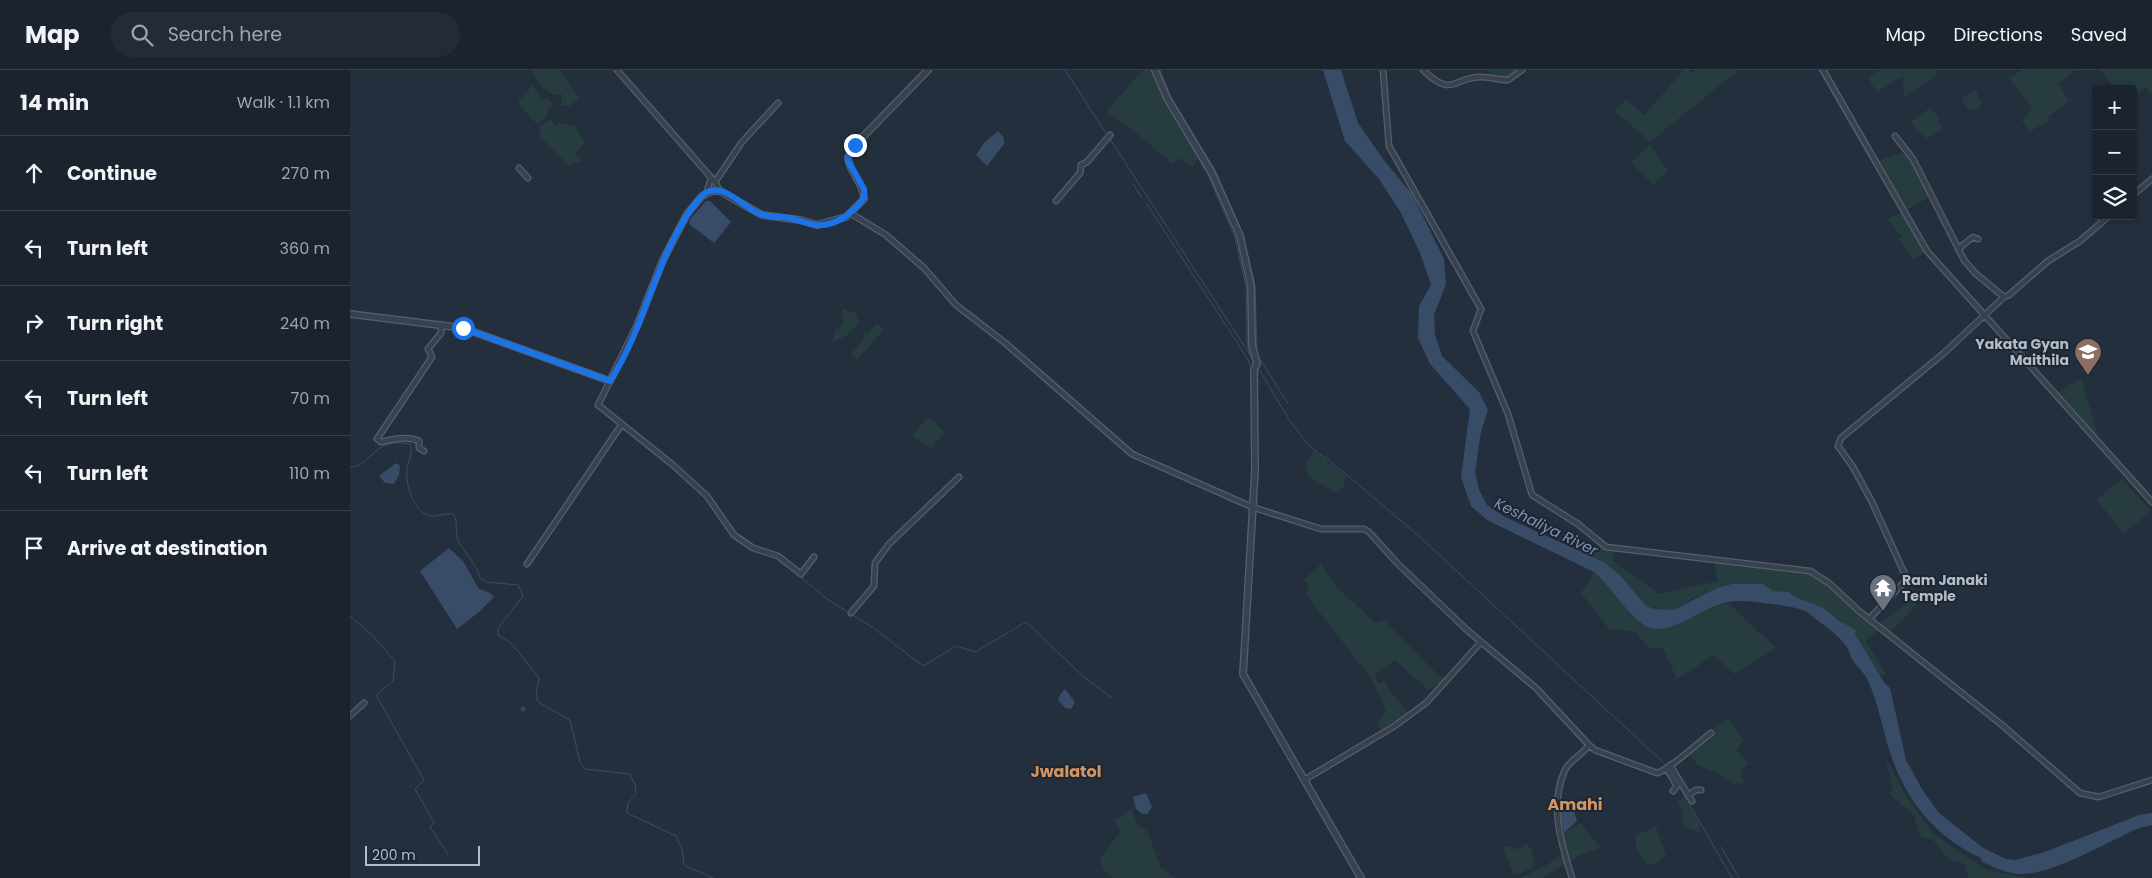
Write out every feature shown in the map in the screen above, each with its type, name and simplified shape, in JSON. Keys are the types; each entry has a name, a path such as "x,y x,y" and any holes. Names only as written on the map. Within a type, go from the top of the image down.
{"street":[{"path":"617,70 715,182 720,191 762,215 800,220 817,225 846,217 864,198 864,189 850,168 848,157 855,145 928,70"},
{"path":"1155,70 1167,98 1212,173 1224,198 1240,236 1251,286 1252,344 1257,364 1254,369 1254,470 1243,674 1361,878"},
{"path":"1384,70 1390,146 1481,309 1473,331 1508,414 1532,495 1578,524 1606,547 1810,571 1829,583 2002,725 2080,793 2099,797 2152,780"},
{"path":"1423,70 1432,79 1446,85 1454,85 1481,77 1508,80 1522,70"},
{"path":"1823,70 1927,251 2152,502"},
{"path":"715,182 742,142 778,103"},
{"path":"1895,136 1914,158 1958,249 1975,273 2004,296"},
{"path":"1056,201 1080,173 1081,165 1087,162 1108,137"},
{"path":"519,168 528,178"},
{"path":"711,178 707,192 687,214 666,254 637,326 598,405 707,496 734,535 753,548 778,556 801,574 814,557"},
{"path":"2137,192 2152,179"},
{"path":"707,192 720,191"},
{"path":"850,213 886,235 924,268 956,305 1004,342 1132,454 1252,507 1321,529 1364,529 1369,532 1398,564 1481,642 1536,688 1588,745 1595,750 1657,773 1669,767 1711,733"},
{"path":"1870,618 1907,579 1872,502 1853,467 1841,452 1838,442 1944,353 2004,296 2009,295 2048,261 2085,238 2105,220"},
{"path":"1958,249 1973,237 1978,239"},
{"path":"350,314 463,328 610,381"},
{"path":"424,451 419,448 420,441 415,439 393,439 382,442 377,439 432,357 428,349 440,333 441,325"},
{"path":"527,564 622,424"},
{"path":"851,613 874,586 875,563 889,544 959,477"},
{"path":"1304,780 1393,727 1426,703 1481,642"},
{"path":"350,716 364,704"},
{"path":"1572,878 1558,820 1557,796 1566,768 1583,754 1588,745"},
{"path":"1669,767 1676,786 1672,791"},
{"path":"1669,767 1692,801"},
{"path":"1688,795 1696,790 1701,790"}],"green space":[{"path":"533,70 560,70 579,99 570,106 561,105 562,94 554,95 542,87 532,73"},
{"path":"1143,70 1155,70 1200,154 1192,168 1179,158 1173,164 1129,127 1106,112"},
{"path":"1488,70 1515,70 1518,73 1508,80 1496,80"},
{"path":"1684,70 1689,70 1691,73 1696,70 1734,70 1736,72 1650,142 1615,111 1626,99 1644,115"},
{"path":"1880,70 1935,70 1938,74 1904,97 1903,76 1877,92 1868,78"},
{"path":"2023,70 2075,70 2059,84 2069,101 2048,117 2050,120 2029,132 2021,119 2027,117 2032,107 2009,78"},
{"path":"2101,70 2152,70 2152,95 2146,88 2137,94 2137,85 2111,85"},
{"path":"532,85 542,99 549,99 553,104 547,110 548,116 538,124 531,119 518,102"},
{"path":"1976,90 1981,104 1978,109 1970,111 1961,98"},
{"path":"1930,108 1939,118 1937,121 1943,129 1927,139 1910,122"},
{"path":"550,119 556,126 560,123 575,126 585,142 575,153 582,160 569,166 539,135 541,125"},
{"path":"1650,145 1668,171 1653,185 1631,162"},
{"path":"1909,151 1931,196 1905,211 1876,161"},
{"path":"1905,211 1927,251 1914,260 1899,239 1902,237 1888,219"},
{"path":"842,308 855,313 859,322 848,334 832,343 836,329 843,324"},
{"path":"875,325 879,325 884,330 857,359 851,354 865,337 864,333 866,331 868,334"},
{"path":"2081,378 2097,432 2097,439 2055,394"},
{"path":"928,417 945,432 931,448 912,436"},
{"path":"1314,450 1347,476 1343,482 1346,485 1336,494 1314,480 1306,472 1307,460"},
{"path":"2122,479 2151,511 2123,535 2097,499"},
{"path":"1598,540 1606,547 1615,548 1612,560 1659,594 1718,581 1713,558 1810,571 1870,618 1881,624 1895,611 1919,596 1914,606 1888,637 1878,630 1865,641 1886,673 1882,677 1861,646 1853,630 1824,608 1798,598 1789,592 1773,591 1763,584 1732,584 1695,597 1673,610 1655,609 1646,606 1620,575 1604,562 1592,556 1599,546"},
{"path":"1321,564 1333,583 1375,623 1384,620 1435,672 1445,679 1428,690 1395,660 1374,676 1379,684 1385,680 1386,685 1407,713 1381,730 1377,724 1386,710 1370,677 1306,595 1309,588 1304,580"},
{"path":"1594,572 1644,626 1671,626 1727,602 1776,648 1734,674 1714,655 1677,679 1663,648 1648,648 1636,632 1609,629 1581,593"},
{"path":"1727,718 1744,740 1736,750 1749,763 1740,772 1744,783 1732,784 1723,776 1698,765 1687,752"},
{"path":"1885,756 1905,794 1934,834 1985,869 2026,878 1968,878 1965,864 1949,860 1933,840 1922,838 1917,829 1915,817 1889,793 1893,789"},
{"path":"1684,797 1699,822 1700,832 1691,830 1683,823 1683,811 1677,802"},
{"path":"1131,809 1138,826 1147,831 1161,867 1176,878 1112,878 1103,870 1100,858 1120,832 1115,820"},
{"path":"1580,823 1601,848 1582,854 1542,878 1520,878 1558,858 1567,848 1563,834"},
{"path":"1656,827 1666,855 1656,864 1647,864 1636,847 1635,836"},
{"path":"1527,843 1531,849 1535,865 1522,873 1514,874 1502,847 1512,846 1517,850"}],"water":[{"path":"1323,70 1341,70 1358,123 1383,159 1412,194 1444,259 1446,284 1434,315 1435,335 1442,356 1479,392 1488,410 1481,432 1475,472 1479,490 1487,505 1505,517 1604,562 1620,575 1646,606 1655,609 1673,610 1717,588 1732,584 1763,584 1773,591 1789,592 1798,598 1824,608 1838,620 1856,630 1855,634 1884,682 1890,688 1906,760 1922,789 1938,812 1983,848 2006,859 2015,860 2045,852 2139,815 2152,813 2152,825 2139,828 2066,863 2036,872 2012,873 1982,862 1981,858 1949,839 1923,814 1913,800 1895,767 1875,698 1867,678 1852,659 1843,642 1809,613 1797,608 1780,605 1734,601 1709,609 1678,624 1659,629 1650,628 1643,625 1629,612 1594,572 1487,520 1471,506 1461,477 1470,409 1430,364 1418,338 1419,306 1431,285 1420,253 1401,213 1379,179 1345,141"},
{"path":"998,131 1004,138 1004,144 987,166 976,155 984,143"},
{"path":"706,201 710,201 731,222 714,243 689,224 690,219"},
{"path":"396,463 400,466 399,475 394,484 385,483 379,476"},
{"path":"449,548 463,561 479,589 489,592 494,597 479,612 457,629 420,571"},
{"path":"1065,689 1075,702 1071,709 1065,708 1058,700"},
{"path":"1146,793 1152,807 1147,814 1142,814 1136,809 1133,797"},
{"path":"1568,808 1574,811 1577,821 1564,833 1560,813"}],"waterway":[{"path":"1065,70 1254,361"},
{"path":"1151,70 1163,95"},
{"path":"1160,70 1171,97 1215,170 1243,234 1255,286 1257,350"},
{"path":"1819,70 1923,250 1981,315"},
{"path":"1165,101 1209,177 1235,238 1246,287 1249,354"},
{"path":"1133,184 1142,198"},
{"path":"1147,204 1250,365"},
{"path":"1984,318 2152,506"},
{"path":"1258,356 1288,404"},
{"path":"1258,368 1298,432 1318,453 1328,459 1419,536 1667,766"},
{"path":"1258,368 1258,375"},
{"path":"350,467 356,467 388,445 398,443 410,444 411,454 407,476 409,490 415,504 430,516 453,514 456,520 458,540 476,567 480,578 486,582 518,585 523,596 498,628 498,635 511,643 539,678 536,693 538,702 570,720 580,762 585,769 630,774 635,785 636,794 628,803 627,813 676,836 682,849 684,865 713,878"},
{"path":"759,552 779,559"},
{"path":"782,562 827,599 875,629 923,666 956,646 975,652 1026,622 1084,677 1112,698"},
{"path":"350,616 372,635 395,661 393,681 376,695 424,780 415,789 434,822 430,827 448,855"},
{"path":"1679,786 1732,878"},
{"path":"1721,847 1739,878"}],"tunnel":[{"path":"521,710 526,707"}],"place":[{"name":"Yakata Gyan Maithila","path":"2088,376"},
{"name":"Ram Janaki Temple","path":"1883,612"}],"district":[{"name":"Jwalatol","path":"1066,771"},
{"name":"Amahi","path":"1575,804"}],"route":[{"path":"463,328 610,381 637,326 663,260 687,214 702,196 707,192 720,191 762,215 800,220 817,225 832,222 846,217 856,209 864,198 864,189 850,168 848,161 848,157 855,145"}],"water label":[{"name":"Keshaliya River","path":"1546,527"}]}
